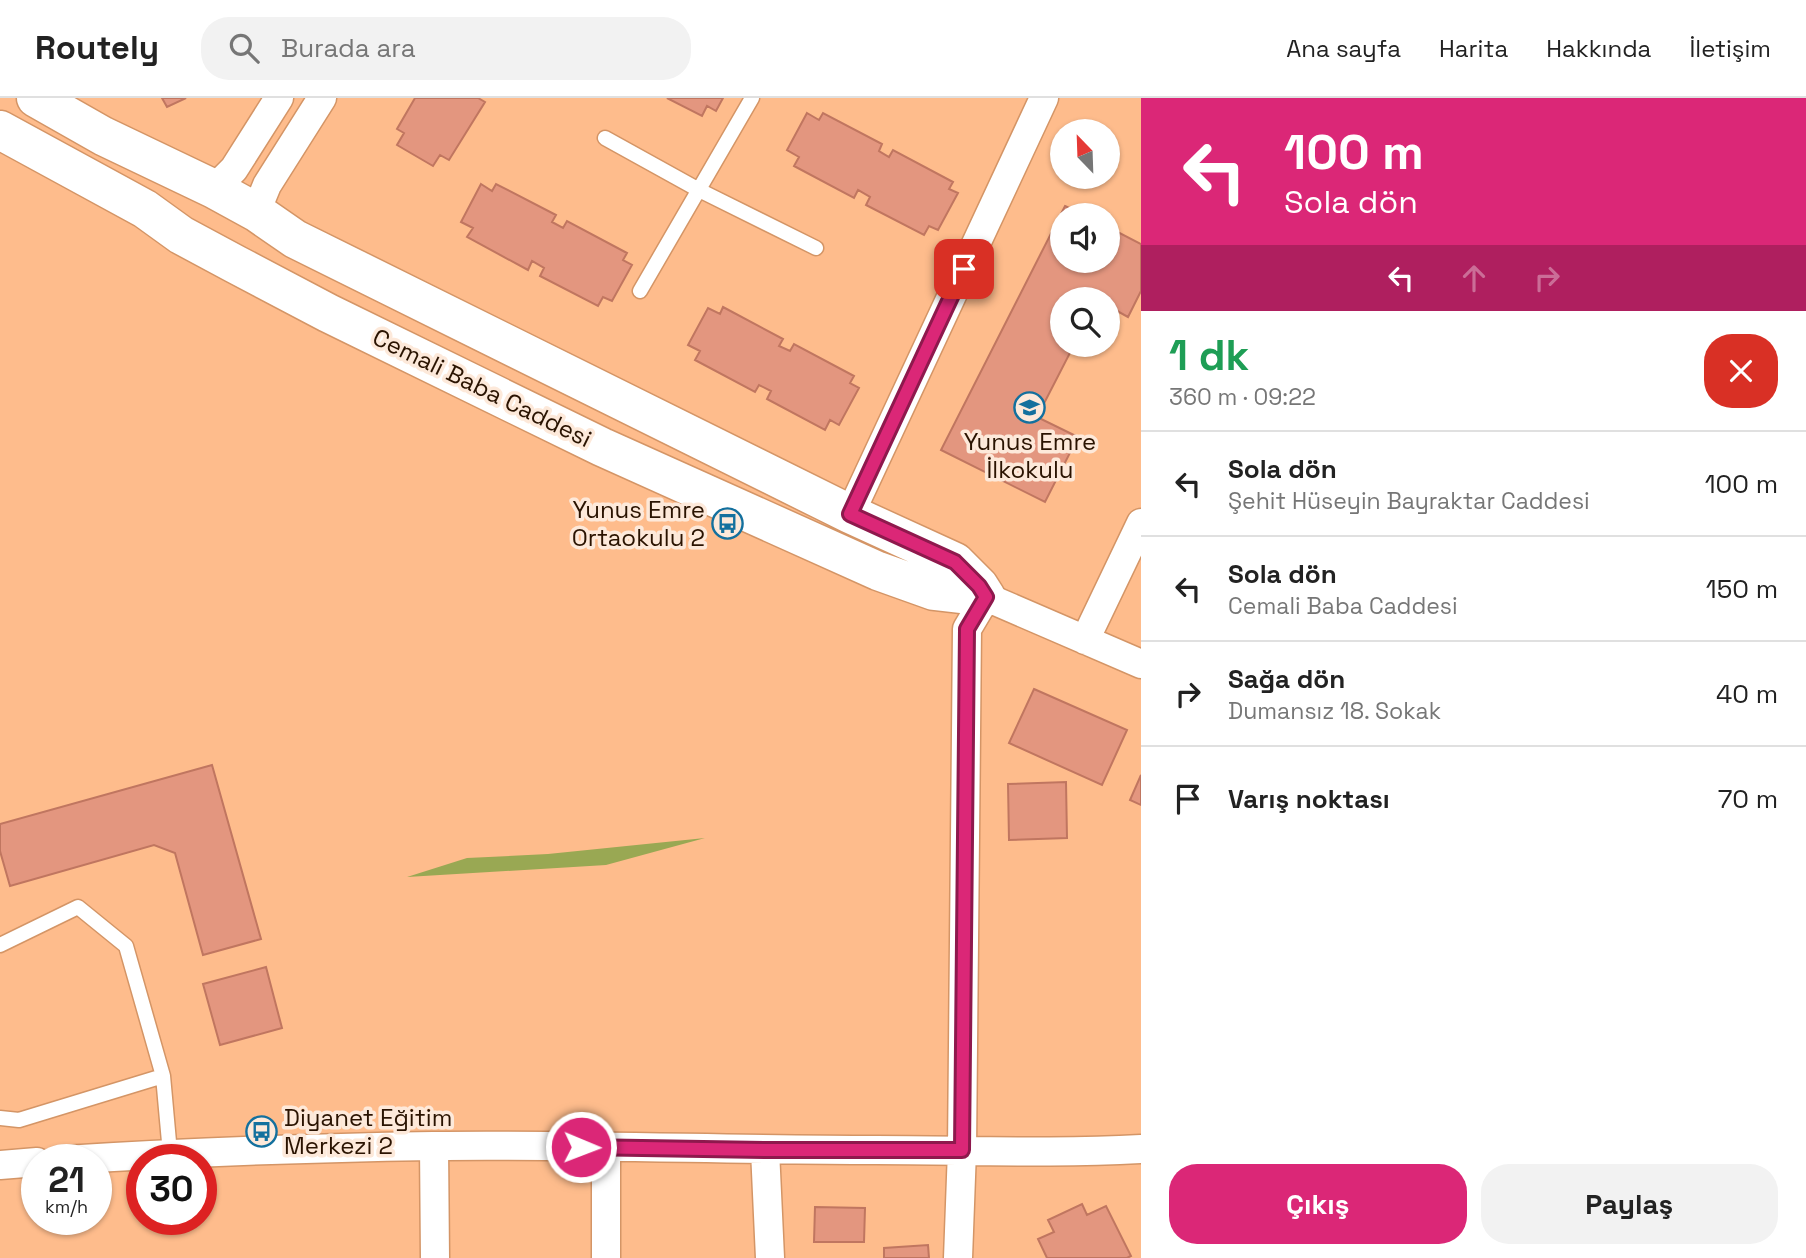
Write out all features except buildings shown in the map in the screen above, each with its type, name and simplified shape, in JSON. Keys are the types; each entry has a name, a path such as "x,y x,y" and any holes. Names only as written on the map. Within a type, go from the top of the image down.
{"street":[{"name":"Cemali Baba Caddesi","path":"36,98 103,136 214,189 256,212 295,239 850,514 955,562 986,597"},
{"path":"181,235 187,213 197,198 214,189 234,169 279,98"},
{"path":"235,264 251,243 259,225 256,212 267,185 322,98"},
{"path":"850,514 1044,98"},
{"name":"Cemali Baba Caddesi","path":"0,130 145,209 181,235 328,313 602,447 878,571 934,591 986,597 1141,664"},
{"path":"1085,640 1141,523"},
{"path":"958,1258 962,1150 967,629 986,597"},
{"path":"217,1152 434,1146 1084,1152 1141,1149"},
{"path":"434,1146 435,1258"},
{"path":"606,1148 606,1258"},
{"path":"765,1150 770,1258"},
{"path":"0,1165 21,1163"}],"lane":[{"path":"640,291 752,98"},
{"path":"605,138 699,190 816,248"},
{"path":"0,946 78,907 126,946 163,1076 169,1144"},
{"path":"0,1118 19,1120 163,1076"}],"green space":[{"path":"705,838 606,865 407,877 467,858 548,854"}],"place":[{"name":"Yunus Emre İlkokulu","path":"1030,408"},
{"name":"Yunus Emre Ortaokulu 2","path":"728,524"},
{"name":"Diyanet Eğitim Merkezi 2","path":"261,1132"}],"route":[{"path":"581,1147 962,1150 967,629 986,597 955,562 850,514 964,269"}]}
